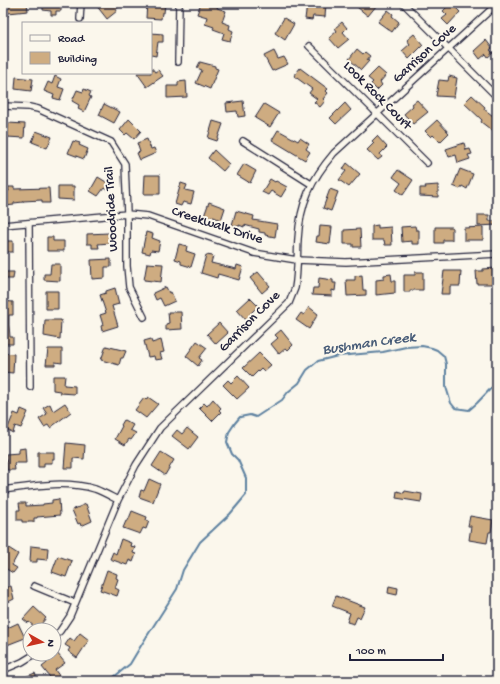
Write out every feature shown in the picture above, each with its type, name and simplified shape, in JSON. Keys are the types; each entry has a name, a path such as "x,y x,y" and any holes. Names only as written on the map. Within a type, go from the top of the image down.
{"street":[{"path":"80,19 81,3"},
{"path":"178,62 179,3"},
{"path":"403,3 497,97"},
{"name":"Garrison Cove","path":"62,628 70,616 118,500 136,465 160,428 289,303 295,288 298,238 302,209 311,184 320,170 334,153 497,4"},
{"name":"Look Rock Court","path":"309,46 427,163"},
{"name":"Woodride Trail","path":"3,106 29,107 38,109 111,142 125,164 127,214 126,266 129,287 144,317"},
{"path":"243,141 311,184"},
{"name":"Creekwalk Drive","path":"3,225 127,214 148,216 254,253 297,260 346,262 497,254"},
{"path":"29,222 30,387"},
{"path":"3,490 42,485 74,485 95,490 118,500"},
{"path":"34,586 75,603"},
{"path":"3,670 22,662"}],"building":[{"path":"8,3 27,3 28,11 8,13 8,16 3,17 3,8 8,8"},
{"path":"43,3 61,3 61,11 56,11 56,15 51,15 51,11 43,10"},
{"path":"99,3 116,3 119,7 116,9 117,11 107,19 96,5"},
{"path":"147,3 165,4 164,13 162,13 161,19 146,18"},
{"path":"201,3 218,5 217,8 226,11 222,22 230,25 229,29 233,31 230,41 222,39 224,33 205,24 207,17 197,14"},
{"path":"316,3 326,3 325,17 313,16 312,20 305,19 307,4 316,5"},
{"path":"361,3 374,3 377,5 368,16 357,7"},
{"path":"451,3 460,12 448,25 442,19 447,15 443,11"},
{"path":"388,10 399,22 392,32 378,22"},
{"path":"284,18 294,24 285,40 275,33"},
{"path":"342,22 347,28 343,32 349,39 338,48 329,38 337,31 335,28"},
{"path":"152,33 163,34 163,42 158,42 156,56 152,55"},
{"path":"414,34 423,45 409,59 402,51 410,44 407,40"},
{"path":"486,40 492,48 490,50 493,53 488,57 486,54 480,59 474,51"},
{"path":"357,49 363,54 365,52 370,56 367,60 369,61 361,70 349,59"},
{"path":"274,51 278,59 284,57 288,64 272,71 264,56"},
{"path":"200,62 215,66 215,68 218,69 210,89 196,83 202,70 197,68"},
{"path":"152,68 155,72 158,70 163,76 147,87 138,74 152,74"},
{"path":"300,68 328,89 326,91 328,93 323,99 325,101 320,107 314,102 317,99 309,93 312,89 294,76"},
{"path":"378,68 386,75 380,82 382,85 377,90 371,84 373,82 368,78"},
{"path":"55,76 61,79 58,87 64,89 60,100 53,98 54,95 44,91 48,82 52,84"},
{"path":"449,76 457,78 454,97 436,96 439,80 448,81"},
{"path":"16,77 33,79 31,91 15,89"},
{"path":"186,81 187,97 167,98 167,86 178,86 178,82"},
{"path":"84,89 91,92 89,96 91,97 84,112 78,109 79,105 72,101 77,90 83,92"},
{"path":"472,95 485,107 484,109 497,119 497,128 494,132 481,122 482,120 464,103"},
{"path":"417,100 428,112 413,124 404,114"},
{"path":"243,101 245,116 238,117 237,111 227,112 226,103"},
{"path":"345,103 351,110 336,124 330,118"},
{"path":"104,104 120,112 114,123 99,115"},
{"path":"264,104 279,113 270,127 255,118"},
{"path":"129,119 141,131 134,139 127,133 125,135 120,130"},
{"path":"437,120 449,133 440,142 433,135 431,137 425,131"},
{"path":"213,121 223,124 217,141 208,138"},
{"path":"8,123 25,124 24,138 7,137"},
{"path":"278,130 298,141 300,138 309,144 306,149 310,152 305,160 272,140"},
{"path":"36,131 52,137 47,148 32,142"},
{"path":"377,136 387,147 380,154 382,157 378,160 367,150 374,143 372,141"},
{"path":"147,139 151,149 154,148 156,153 140,160 137,153 140,152 137,143"},
{"path":"73,141 80,143 79,145 88,149 84,159 68,153"},
{"path":"464,143 466,150 470,149 472,154 468,155 470,159 458,163 456,155 449,157 446,149"},
{"path":"214,150 229,164 223,171 208,158"},
{"path":"347,163 360,174 349,187 339,180 346,171 343,169"},
{"path":"244,164 256,171 250,183 237,175"},
{"path":"460,169 473,174 467,189 462,186 460,189 453,186"},
{"path":"398,170 413,180 403,195 396,190 401,183 393,177"},
{"path":"145,175 160,175 160,194 144,194"},
{"path":"98,177 111,185 108,190 104,188 98,196 90,191"},
{"path":"270,179 287,187 281,197 271,191 268,195 262,192"},
{"path":"181,183 187,185 185,190 194,192 191,204 183,202 181,206 175,204"},
{"path":"438,185 438,197 420,196 420,188"},
{"path":"58,186 74,186 74,200 58,199"},
{"path":"8,187 14,187 14,189 49,188 50,203 42,203 42,200 23,201 14,203 14,205 6,206 6,191 9,191"},
{"path":"330,189 338,192 331,211 323,208"},
{"path":"209,202 225,208 221,220 211,216 210,218 204,216"},
{"path":"236,211 254,216 253,220 277,224 275,237 259,232 259,229 244,225 244,227 239,225 239,227 232,225"},
{"path":"478,215 489,215 489,221 497,221 497,225 478,226"},
{"path":"378,225 378,228 391,227 392,245 385,245 384,240 372,240 372,226"},
{"path":"320,226 332,227 330,244 316,242 317,236 319,236"},
{"path":"415,226 416,230 419,230 419,244 412,244 412,241 402,242 401,227"},
{"path":"435,227 452,227 452,240 443,240 443,243 435,243"},
{"path":"483,227 483,240 464,240 464,228"},
{"path":"360,229 361,247 353,247 353,244 344,244 344,230"},
{"path":"146,232 153,234 152,238 160,241 158,251 151,250 150,254 142,252"},
{"path":"109,233 110,243 98,244 99,248 92,248 92,244 87,244 87,234"},
{"path":"47,237 53,237 53,241 64,241 64,251 47,251"},
{"path":"3,241 13,241 13,252 3,252"},
{"path":"179,244 187,246 186,251 195,254 191,267 181,264 181,261 175,259"},
{"path":"206,255 213,256 211,263 236,269 237,265 243,267 239,280 218,274 217,278 201,273"},
{"path":"111,259 111,267 105,267 105,278 92,279 91,260"},
{"path":"147,263 163,264 161,282 144,280"},
{"path":"51,264 60,264 60,281 44,280 44,274 50,274"},
{"path":"496,268 497,282 493,284 477,284 476,271"},
{"path":"444,271 461,271 460,286 450,286 450,294 441,294"},
{"path":"3,272 14,272 13,279 3,279"},
{"path":"258,272 270,286 262,293 250,278"},
{"path":"415,272 423,272 423,290 410,290 410,292 404,292 404,275 415,275"},
{"path":"391,274 392,281 395,281 395,293 376,295 376,280 384,279 384,275"},
{"path":"362,275 363,290 366,290 366,295 347,296 346,280 355,280 355,276"},
{"path":"319,278 333,280 333,283 336,283 335,291 332,290 332,296 312,295 313,288 318,288"},
{"path":"166,287 169,293 171,292 175,301 164,306 160,298 156,300 153,293"},
{"path":"115,288 119,304 112,306 118,326 102,331 101,326 103,325 100,315 106,313 100,295"},
{"path":"46,291 58,291 58,309 46,309"},
{"path":"250,298 258,306 246,320 237,310"},
{"path":"3,301 13,302 13,315 9,315 9,325 10,337 13,337 13,344 3,344"},
{"path":"309,307 318,314 309,329 296,320 301,313 304,315"},
{"path":"168,312 181,312 182,329 166,330 166,324 169,323"},
{"path":"45,320 61,320 60,339 44,336"},
{"path":"219,323 228,333 216,344 207,334"},
{"path":"281,330 293,345 288,350 286,348 279,354 271,344 278,338 275,335"},
{"path":"151,339 152,343 161,340 164,352 160,353 162,359 155,360 154,356 148,357 144,341"},
{"path":"197,341 207,348 199,358 202,360 198,366 186,356"},
{"path":"106,346 126,351 123,358 121,358 119,365 101,360"},
{"path":"48,349 62,349 62,363 55,362 55,365 46,365"},
{"path":"3,353 14,354 13,373 3,372"},
{"path":"259,353 271,365 264,371 261,368 252,377 243,368"},
{"path":"53,376 65,376 64,385 75,386 75,394 60,393 60,391 53,390"},
{"path":"238,376 249,388 237,399 223,385 228,380 231,383"},
{"path":"148,397 158,404 146,418 135,410 144,398 146,400"},
{"path":"213,399 221,408 219,410 221,412 212,421 199,408 204,403 207,406"},
{"path":"65,403 71,412 50,428 48,425 44,427 39,419 47,414 43,408 50,404 53,411"},
{"path":"21,409 28,412 21,428 15,426 13,433 7,430 14,413 19,415"},
{"path":"124,420 133,425 130,430 136,433 125,445 115,439"},
{"path":"187,428 198,437 189,449 172,436 177,430 182,434"},
{"path":"66,443 85,445 84,459 73,458 73,468 64,468"},
{"path":"25,448 26,463 14,463 15,470 7,470 6,454 19,453 19,449"},
{"path":"38,452 54,452 54,459 52,459 52,463 44,463 44,467 38,467"},
{"path":"161,452 174,460 165,475 152,466"},
{"path":"149,479 160,484 153,502 139,497 141,490 144,491"},
{"path":"397,491 422,494 421,502 396,498"},
{"path":"59,499 60,515 37,517 34,518 34,522 22,522 22,520 17,520 17,510 20,510 19,503 26,503 26,506 43,505 52,503 52,500"},
{"path":"86,504 92,521 81,526 80,523 78,524 72,510"},
{"path":"132,511 147,517 146,520 149,521 146,529 143,528 140,534 123,528"},
{"path":"470,516 493,520 487,543 469,540 471,526 468,526"},
{"path":"121,539 131,543 130,546 135,547 133,553 136,554 133,562 129,560 127,565 110,559 113,552 116,554"},
{"path":"31,546 48,548 47,560 37,559 37,562 30,562"},
{"path":"7,547 18,554 12,565 17,568 13,573 3,567 3,553"},
{"path":"58,556 72,561 66,577 52,572"},
{"path":"107,570 117,574 116,578 118,579 115,588 119,590 117,596 100,590"},
{"path":"11,586 14,599 6,603 3,600 3,588"},
{"path":"389,586 398,588 397,595 388,593"},
{"path":"336,596 365,607 360,618 357,617 354,624 347,622 350,613 332,606"},
{"path":"34,607 46,618 43,622 27,622 23,619"},
{"path":"18,623 22,632 22,639 7,645 3,635 3,630"},
{"path":"80,633 89,640 77,658 68,651 70,648 65,645 70,638 74,641"},
{"path":"62,659 65,663 55,670 60,677 53,681 42,667 47,663 62,662"},
{"path":"35,673 38,681 15,681"}],"waterway":[{"name":"Bushman Creek","path":"109,681 130,664 177,589 183,570 200,542 230,514 246,495 246,478 238,460 232,454 227,442 229,432 240,417 250,415 256,417 282,400 288,392 299,383 307,370 318,361 338,356 383,352 406,347 422,346 437,350 444,356 446,364 446,387 451,403 455,408 469,410 497,382"}]}
